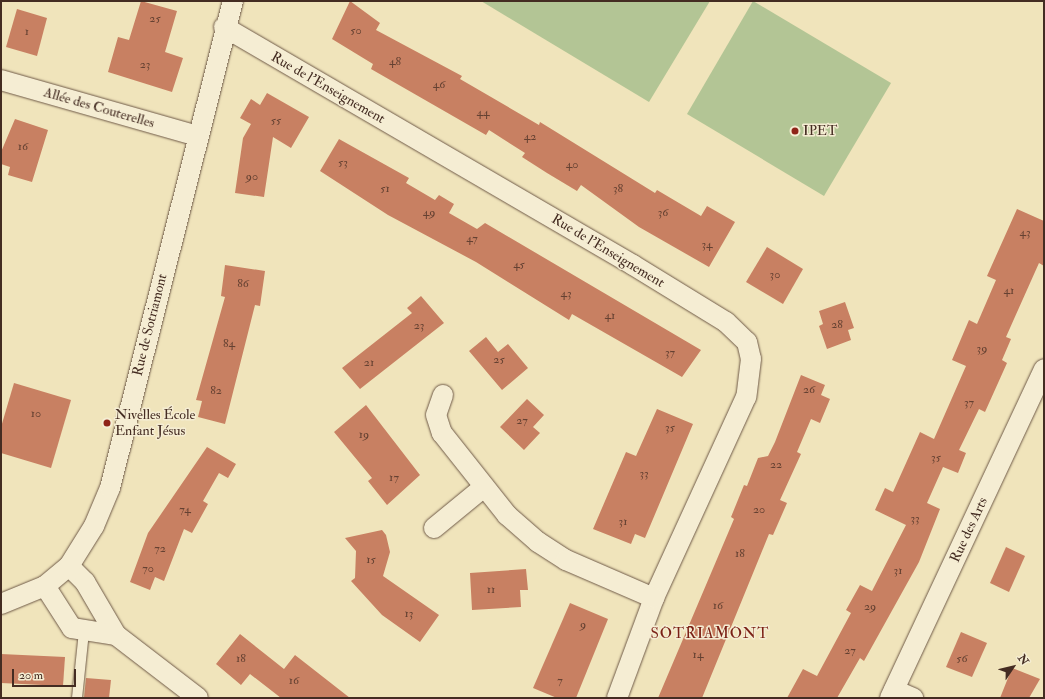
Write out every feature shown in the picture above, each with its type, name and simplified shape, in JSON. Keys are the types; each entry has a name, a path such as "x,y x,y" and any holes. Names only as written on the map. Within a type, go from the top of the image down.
{"street":[{"name":"Rue de Sotriamont","path":"1,604 45,586 69,566 94,526 110,488 224,27 233,1"},
{"name":"Rue de l'Enseignement","path":"224,27 632,265 726,322 747,342 751,359 746,396 654,598 617,698"},
{"name":"Allée des Couterelles","path":"1,80 197,136"},
{"name":"Rue des Arts","path":"913,698 892,694 1044,369"},
{"path":"443,395 436,415 442,432 507,515 538,542 566,560 654,598"},
{"path":"434,528 484,487"},
{"path":"69,566 85,582 116,635 198,698"},
{"path":"45,586 72,628 116,635"}],"lane":[{"path":"77,698 84,631"}],"green space":[{"path":"481,1 710,1 649,102"},
{"path":"753,1 891,83 824,196 687,114"}],"building":[{"path":"141,1 177,11 165,52 183,58 172,92 108,72 118,37 129,40"},
{"path":"350,1 380,23 376,30 462,76 460,79 539,125 540,122 655,193 657,190 701,216 707,206 735,222 709,267 639,227 581,185 577,191 547,173 522,157 525,153 489,130 486,135 371,69 373,64 332,39"},
{"path":"17,9 47,18 37,56 6,47"},
{"path":"267,93 309,117 291,148 273,137 264,197 235,193 243,138 251,124 240,118 251,99 260,105"},
{"path":"15,119 48,130 32,182 8,175 10,167 1,164 1,152"},
{"path":"339,139 409,178 406,183 435,200 439,195 454,204 449,213 477,229 485,223 701,350 682,377 572,314 569,320 476,262 388,215 320,171"},
{"path":"1017,209 1044,221 1044,266 1039,263 1006,337 1011,339 1002,360 1007,363 985,412 979,409 959,450 966,453 958,473 943,467 927,503 940,509 919,562 864,661 860,658 837,698 787,698 803,669 817,676 851,613 846,610 860,585 872,591 906,525 875,510 885,488 893,492 920,432 934,439 966,366 952,360 969,320 977,324 996,280 987,276"},
{"path":"767,247 803,269 783,304 746,282"},
{"path":"225,265 265,271 260,306 255,305 225,424 198,417 202,401 196,400 225,297 221,296"},
{"path":"421,296 444,323 360,389 342,368 412,313 407,308"},
{"path":"845,302 854,328 848,330 851,340 827,349 819,326 823,324 819,311"},
{"path":"486,337 498,352 508,344 528,368 502,390 469,351"},
{"path":"801,375 825,385 821,395 830,399 820,423 811,419 797,452 801,454 780,500 787,503 773,535 769,534 702,698 658,698 734,519 731,517 744,485 747,486 758,458 768,456 775,442"},
{"path":"14,383 71,400 51,468 1,453 1,427"},
{"path":"527,399 544,415 533,427 540,433 524,450 500,427"},
{"path":"366,405 420,475 387,505 368,481 372,478 334,432"},
{"path":"657,409 693,424 645,538 635,534 631,544 593,529 626,452 636,456"},
{"path":"207,447 236,464 228,478 219,473 203,501 208,504 192,533 184,529 164,581 155,577 150,590 130,582 148,533"},
{"path":"382,530 386,535 390,552 383,576 439,615 420,642 382,615 351,581 355,578 356,551 345,538"},
{"path":"1006,547 1025,556 1009,592 990,583"},
{"path":"526,569 528,590 520,590 521,607 472,610 470,573"},
{"path":"570,603 608,619 576,698 557,698 533,688"},
{"path":"961,632 987,643 972,677 946,667"},
{"path":"240,634 284,669 295,655 350,698 281,698 250,674 241,685 216,664"},
{"path":"1,654 65,657 63,686 1,683"},
{"path":"1012,668 1040,679 1029,698 1000,698"},
{"path":"86,678 111,680 109,698 84,698"}],"place":[{"name":"IPET","path":"795,131"},
{"name":"Nivelles École Enfant Jésus","path":"107,423"}],"district":[{"name":"SOTRIAMONT","path":"710,634"}]}
